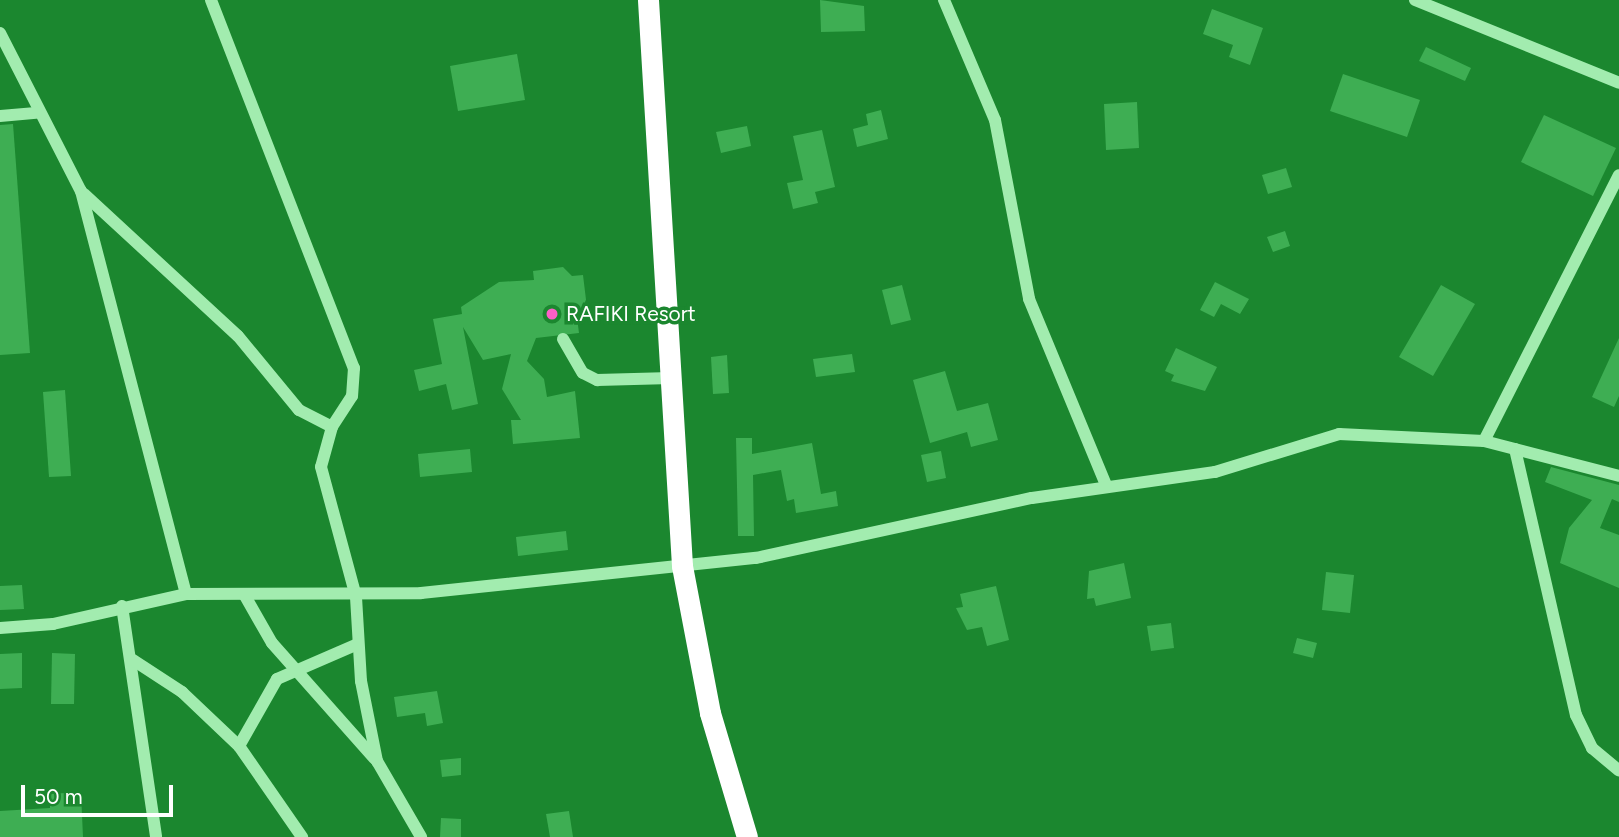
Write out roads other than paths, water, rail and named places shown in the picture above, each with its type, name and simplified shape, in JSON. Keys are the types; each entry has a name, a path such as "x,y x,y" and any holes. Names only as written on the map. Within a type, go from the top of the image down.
{"highway":[{"path":"648,0 682,566 710,713 747,837"}],"street":[{"path":"211,0 300,242 348,344 352,396 332,427 320,467 356,597 358,644 377,761"},
{"path":"944,0 995,120 1028,299 1106,485"},
{"path":"1415,0 1619,83"},
{"path":"0,33 36,113 81,191 186,594"},
{"path":"0,116 36,113"},
{"path":"1484,440 1619,174"},
{"path":"81,191 238,336 299,410 332,427"},
{"path":"563,339 583,373 597,380 671,378"},
{"path":"0,628 53,624 122,606 186,594 356,597 682,566 869,537 1106,485 1215,471 1339,434 1484,440 1619,476"},
{"path":"1515,449 1576,715 1592,748 1619,771"},
{"path":"244,594 294,671 377,761 421,837"},
{"path":"122,606 133,660 156,837"},
{"path":"239,746 269,687 294,671 358,644"},
{"path":"133,660 182,692 239,746 302,837"}],"place":[{"name":"RAFIKI Resort","path":"552,314"}]}
